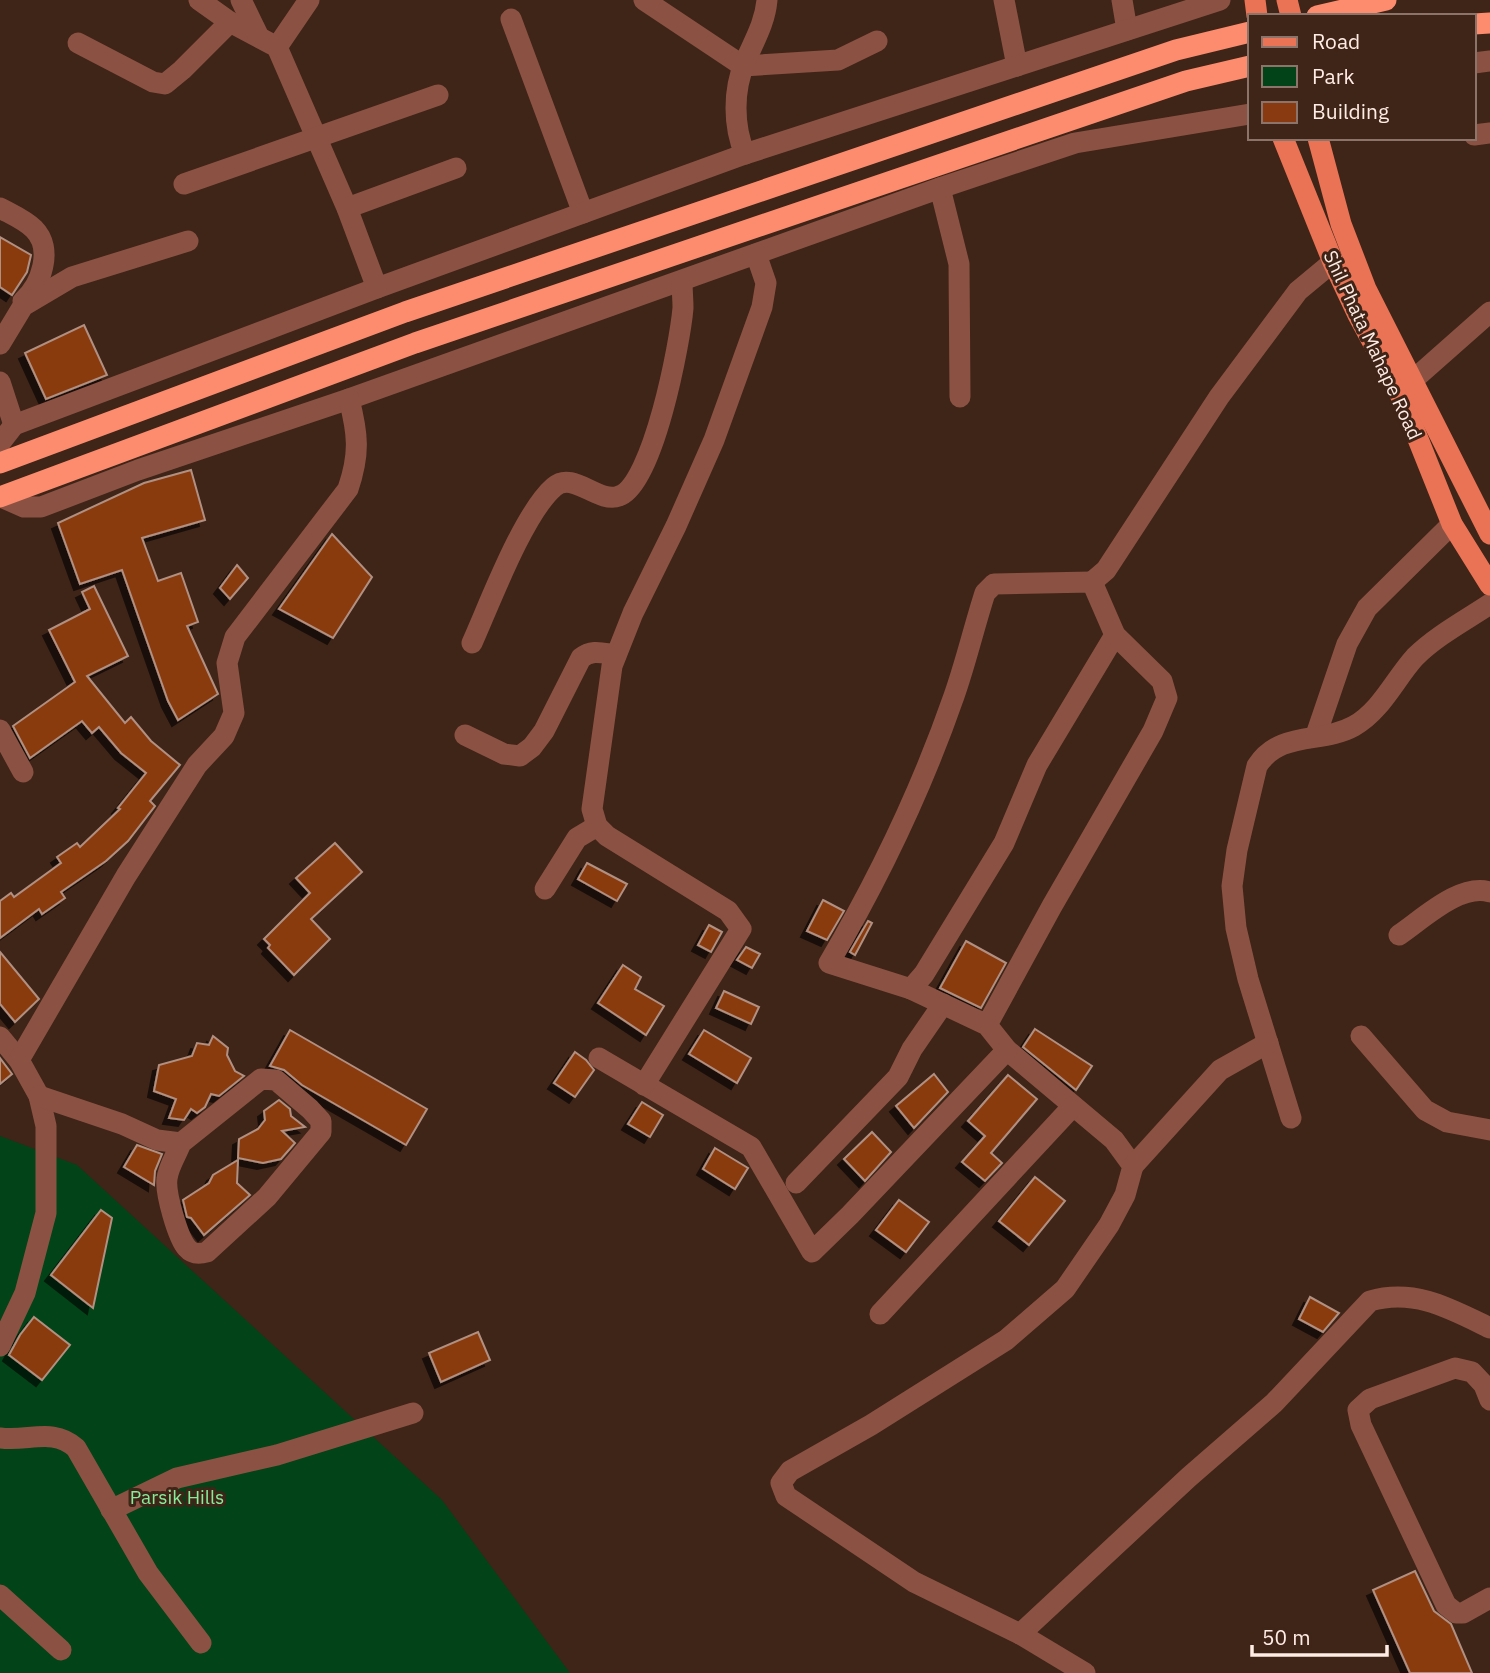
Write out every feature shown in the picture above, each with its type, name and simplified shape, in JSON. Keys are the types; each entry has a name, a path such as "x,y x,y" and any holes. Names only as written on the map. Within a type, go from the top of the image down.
{"highway":[{"path":"1326,14 1386,0"},
{"path":"0,463 430,304 1177,50 1248,32"},
{"path":"0,497 415,343 1186,81 1248,66"}],"main road":[{"name":"Shil Phata Mahape Road","path":"1284,140 1333,262 1358,315 1405,385 1490,534"},
{"name":"Shil Phata Mahape Road","path":"1319,140 1341,223 1405,385 1452,524 1490,585"}],"street":[{"path":"199,0 230,22 268,42"},
{"path":"241,0 268,42 317,138 377,288"},
{"path":"268,42 309,0"},
{"path":"644,0 743,66 838,60 877,41"},
{"path":"745,153 735,111 743,66 765,17 767,0"},
{"path":"1004,0 1017,66"},
{"path":"1122,0 1127,30"},
{"path":"0,443 14,425 745,153 1220,0"},
{"path":"511,19 583,213"},
{"path":"78,43 153,82 165,84 230,22"},
{"path":"184,184 438,94"},
{"path":"0,497 24,507 41,507 138,470 349,399 940,188 1074,143 1248,114"},
{"path":"346,208 456,168"},
{"path":"940,188 958,264 960,397"},
{"path":"0,208 32,227 38,234 43,256 41,276 30,294 0,317"},
{"path":"0,344 23,306 72,277 188,242"},
{"path":"644,1085 741,929 728,911 631,852 597,826 592,808 612,666 633,613 714,440 762,307 766,283 756,254"},
{"path":"1132,1166 1114,1140 1007,1050 987,1025 911,989 829,963 881,870 920,781 954,696 985,593 994,584 1092,582 1106,570 1219,397 1298,291 1333,262"},
{"path":"472,643 524,530 555,485 569,482 616,498 629,491 645,463 671,384 683,307 682,281"},
{"path":"1405,385 1490,312"},
{"path":"0,382 14,425"},
{"path":"19,1060 126,876 197,765 224,736 234,713 227,663 235,637 348,489 356,463 356,426 349,399"},
{"path":"1316,735 1347,644 1367,608 1452,524"},
{"path":"987,1025 1153,731 1167,698 1162,681 1115,635 1092,582"},
{"path":"1291,1118 1248,979 1236,929 1232,886 1237,850 1257,766 1264,754 1281,744 1355,726 1376,708 1421,652 1490,604"},
{"path":"911,989 924,974 1004,842 1037,765 1115,635"},
{"path":"465,735 504,754 520,756 532,747 544,731 581,658 596,652 616,655"},
{"path":"0,730 23,772"},
{"path":"545,889 577,838 597,826"},
{"path":"1399,935 1458,895 1477,888 1490,892"},
{"path":"796,1183 898,1077 912,1049 943,1004"},
{"path":"1361,1036 1425,1110 1447,1122 1490,1130"},
{"path":"0,1037 19,1060 39,1097 46,1126 46,1213 25,1293 0,1346"},
{"path":"1085,1673 1020,1634 915,1582 786,1496 781,1483 790,1471 871,1425 1006,1340 1065,1289 1109,1225 1125,1195 1132,1166 1220,1070 1268,1043"},
{"path":"599,1058 751,1147 812,1252 850,1216 1007,1050"},
{"path":"39,1097 122,1124 157,1140 181,1143 261,1079 276,1080 321,1121 321,1132 267,1197 207,1252 201,1254 187,1249 181,1238 166,1182 181,1143"},
{"path":"880,1314 1073,1106"},
{"path":"1020,1634 1189,1477 1274,1403 1370,1301 1389,1296 1437,1302 1490,1328"},
{"path":"1490,1400 1484,1385 1472,1372 1455,1368 1370,1399 1357,1410 1361,1425 1446,1605 1456,1613 1463,1613 1490,1598"},
{"path":"111,1510 177,1478 277,1455 413,1413"},
{"path":"0,1438 66,1438 76,1448 148,1573 201,1643"},
{"path":"0,1595 61,1650"}],"green space":[{"name":"Parsik Hills","path":"0,1136 77,1165 442,1500 570,1673 0,1673"}],"building":[{"path":"0,237 31,255 27,272 12,295 0,287"},
{"path":"84,325 107,375 46,399 25,353"},
{"path":"191,470 205,520 142,538 158,581 181,573 198,622 187,626 218,694 178,720 168,701 122,570 80,584 58,523 144,483"},
{"path":"332,534 372,577 333,638 279,609"},
{"path":"237,565 248,578 230,599 220,588"},
{"path":"94,586 128,656 87,676 125,723 131,717 151,741 180,765 150,801 155,806 128,841 106,861 61,892 65,898 42,914 39,909 0,938 0,901 11,893 14,897 61,863 57,857 77,843 80,847 120,809 118,808 146,773 121,753 99,727 92,733 82,721 30,758 13,726 75,682 49,630 90,609 82,592"},
{"path":"335,843 362,872 311,919 330,939 294,975 268,948 270,945 264,939 310,893 296,878"},
{"path":"587,863 627,884 617,901 578,879"},
{"path":"823,900 844,911 827,940 807,931"},
{"path":"868,921 872,923 855,955 850,952"},
{"path":"709,925 722,932 711,952 698,945"},
{"path":"966,941 1006,963 981,1008 940,988"},
{"path":"746,947 760,954 752,968 737,960"},
{"path":"0,952 39,999 15,1022 0,1004"},
{"path":"623,965 641,977 635,989 664,1006 646,1035 598,1003"},
{"path":"724,991 759,1007 751,1024 716,1008"},
{"path":"1035,1029 1092,1066 1076,1090 1023,1047"},
{"path":"290,1030 427,1109 406,1145 302,1085 284,1070 270,1066"},
{"path":"704,1030 751,1058 737,1083 689,1054"},
{"path":"213,1036 228,1048 227,1055 235,1071 244,1076 219,1096 211,1094 205,1107 197,1113 191,1109 184,1120 169,1118 176,1099 154,1091 159,1065 192,1056 197,1043 209,1045"},
{"path":"575,1052 594,1070 575,1097 554,1083"},
{"path":"0,1058 12,1074 0,1084"},
{"path":"934,1074 948,1092 914,1128 896,1106"},
{"path":"1008,1075 1037,1099 991,1153 1002,1163 985,1181 962,1162 985,1136 968,1121"},
{"path":"279,1100 290,1109 291,1116 305,1127 282,1131 295,1143 281,1159 263,1163 238,1158 239,1139 258,1129 265,1120 264,1111"},
{"path":"642,1102 663,1115 650,1137 628,1124"},
{"path":"872,1132 891,1152 865,1181 844,1159"},
{"path":"137,1145 162,1154 155,1171 154,1185 124,1167"},
{"path":"715,1148 748,1168 735,1189 703,1169"},
{"path":"238,1160 237,1183 250,1195 204,1235 191,1218 187,1217 183,1200 209,1183 213,1175"},
{"path":"1035,1177 1065,1201 1029,1245 999,1221"},
{"path":"899,1200 929,1222 906,1252 876,1230"},
{"path":"101,1210 112,1218 93,1308 51,1275"},
{"path":"1310,1297 1339,1313 1323,1332 1299,1319"},
{"path":"34,1317 70,1345 42,1380 9,1355"},
{"path":"478,1332 490,1360 441,1382 429,1353"},
{"path":"1415,1571 1434,1611 1451,1624 1472,1673 1410,1673 1373,1590"}]}
